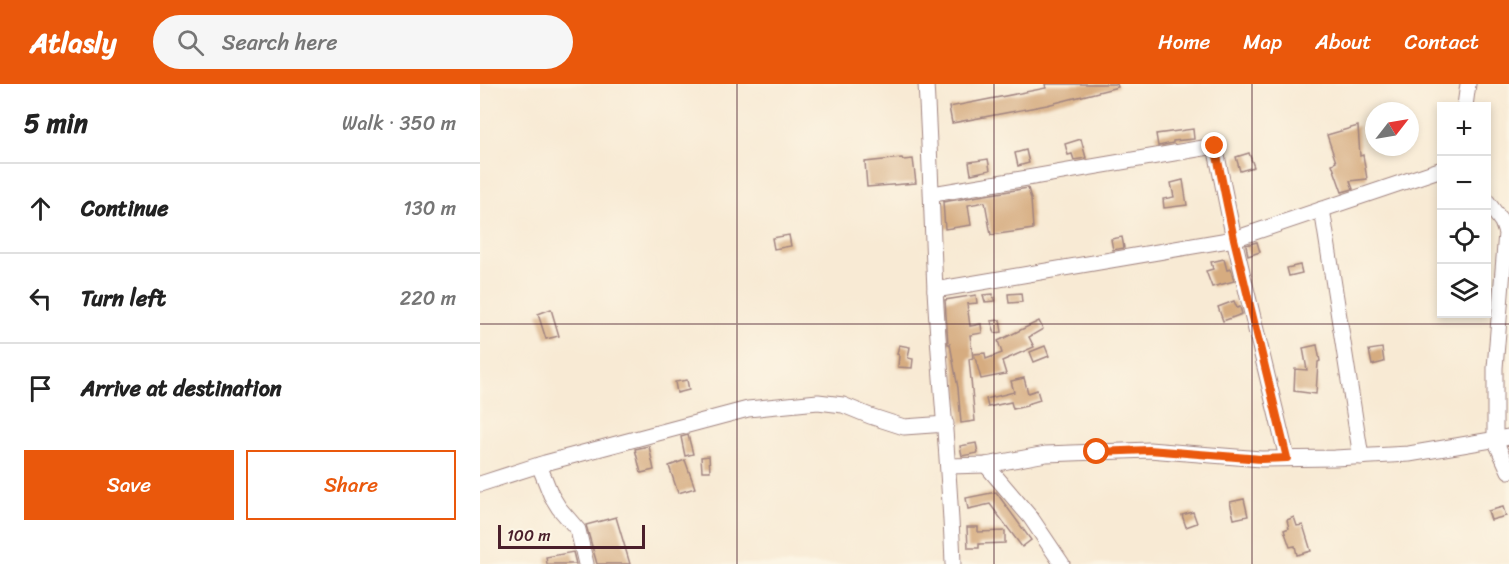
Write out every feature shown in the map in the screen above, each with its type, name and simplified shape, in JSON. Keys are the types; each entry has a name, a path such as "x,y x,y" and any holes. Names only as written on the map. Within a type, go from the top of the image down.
{"street":[{"path":"926,84 933,194 935,290 949,466 953,564"},
{"path":"1466,102 1468,84"},
{"path":"933,194 1215,146 1234,239 1287,458"},
{"path":"935,290 1234,239 1437,171"},
{"path":"1491,207 1502,222 1506,233 1495,368 1502,438 1509,471"},
{"path":"1322,209 1361,457"},
{"path":"480,484 539,465 748,409 818,402 843,405 904,427 946,424"},
{"path":"949,466 986,465 1046,454 1149,450 1261,459 1361,457 1409,454 1502,438"},
{"path":"539,465 550,495 578,530 586,564"},
{"path":"986,465 1031,518 1062,564"}],"building":[{"path":"1045,84 1117,84 1118,87 1047,105 952,123 949,107 1046,88"},
{"path":"1358,126 1360,156 1363,155 1367,179 1350,181 1353,189 1342,192 1332,164 1336,162 1327,135"},
{"path":"1193,129 1194,139 1173,141 1173,143 1158,146 1156,134"},
{"path":"1081,139 1086,158 1074,160 1072,154 1068,155 1065,144"},
{"path":"1026,150 1029,163 1018,166 1015,153"},
{"path":"1249,153 1254,167 1240,171 1236,157"},
{"path":"902,158 903,160 913,159 916,183 867,187 865,162"},
{"path":"988,159 990,170 971,174 969,162"},
{"path":"1183,180 1187,205 1164,208 1163,199 1174,197 1171,183"},
{"path":"1028,188 1033,229 991,235 985,202 968,205 971,225 945,229 943,202"},
{"path":"789,235 791,246 774,249 772,238"},
{"path":"1122,237 1124,248 1113,250 1111,239"},
{"path":"1257,242 1260,252 1248,256 1246,245"},
{"path":"1224,259 1227,270 1231,269 1234,281 1212,287 1206,271 1213,269 1211,262"},
{"path":"1300,265 1302,273 1289,276 1287,268"},
{"path":"1021,293 1022,302 1009,303 1008,294"},
{"path":"993,294 994,301 985,302 983,295"},
{"path":"976,295 977,303 967,304 970,326 981,324 982,333 970,335 973,358 969,359 975,421 961,423 958,388 950,344 948,344 945,300"},
{"path":"1234,301 1237,308 1240,307 1242,314 1223,321 1218,307"},
{"path":"551,309 559,336 546,339 538,314"},
{"path":"1000,320 1002,332 995,333 991,321"},
{"path":"1039,321 1043,329 1029,337 1034,347 1002,361 1006,374 981,379 974,354 985,353 986,359 1002,353 998,341"},
{"path":"899,345 910,347 908,358 913,359 912,368 898,367"},
{"path":"1317,345 1320,361 1318,362 1316,394 1294,391 1295,369 1307,370 1303,348"},
{"path":"1045,346 1049,356 1034,362 1030,352"},
{"path":"1382,348 1384,362 1372,365 1369,350"},
{"path":"1024,378 1028,393 1037,390 1040,400 1013,409 1011,402 988,407 986,399 1014,392 1011,381"},
{"path":"687,380 689,390 677,393 675,382"},
{"path":"688,435 693,454 685,456 681,437"},
{"path":"976,443 978,453 962,456 960,446"},
{"path":"649,446 654,470 641,473 635,449"},
{"path":"709,456 710,471 702,471 701,457"},
{"path":"685,460 695,488 678,493 669,466"},
{"path":"996,492 1031,540 1022,547 990,504 968,509 966,498"},
{"path":"1244,499 1248,516 1234,519 1230,502"},
{"path":"1503,507 1506,516 1491,520 1488,511"},
{"path":"1193,512 1197,523 1186,527 1182,515"},
{"path":"616,517 630,564 597,564 586,525"},
{"path":"1294,517 1297,526 1303,525 1311,551 1297,555 1295,546 1290,547 1284,530 1289,528 1287,520"},
{"path":"967,527 978,527 978,532 1005,531 1005,543 979,544 979,548 968,548"},
{"path":"573,552 576,564 547,564 546,557"}],"route":[{"path":"1097,452 1149,450 1261,459 1287,458 1234,239 1215,146"}]}
